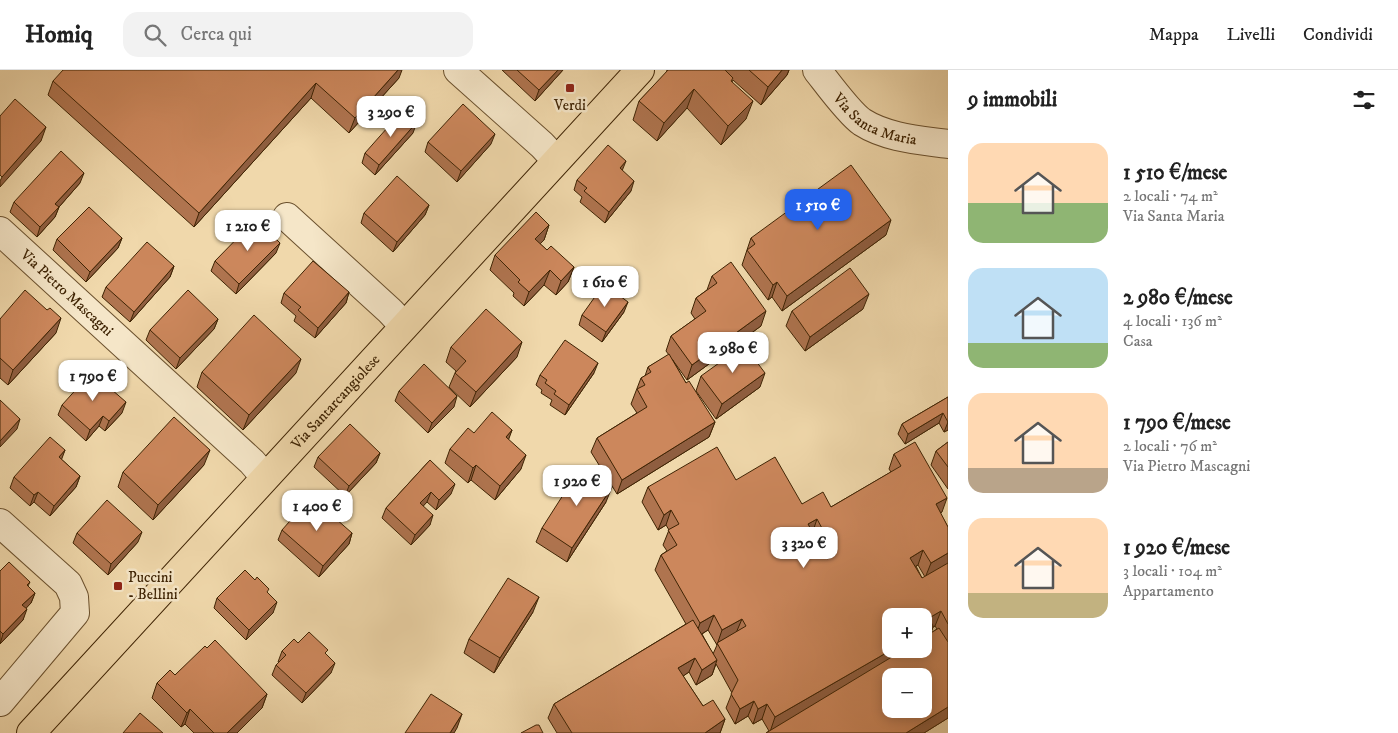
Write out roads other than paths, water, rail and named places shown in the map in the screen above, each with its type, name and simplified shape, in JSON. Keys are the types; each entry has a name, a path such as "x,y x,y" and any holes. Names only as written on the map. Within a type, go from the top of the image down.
{"main road":[{"name":"Via Santarcangiolese","path":"31,733 640,70"}],"street":[{"path":"458,70 542,145 556,160"},
{"name":"Via Santa Maria","path":"817,70 861,122 876,130 902,137 948,144"},
{"path":"287,217 404,326"},
{"name":"Via Pietro Mascagni","path":"0,231 245,455 266,477"},
{"path":"0,523 68,584 74,597 75,613 0,702"}],"place":[{"name":"Verdi","path":"570,88"},
{"name":"Puccini - Bellini","path":"118,586"}]}
